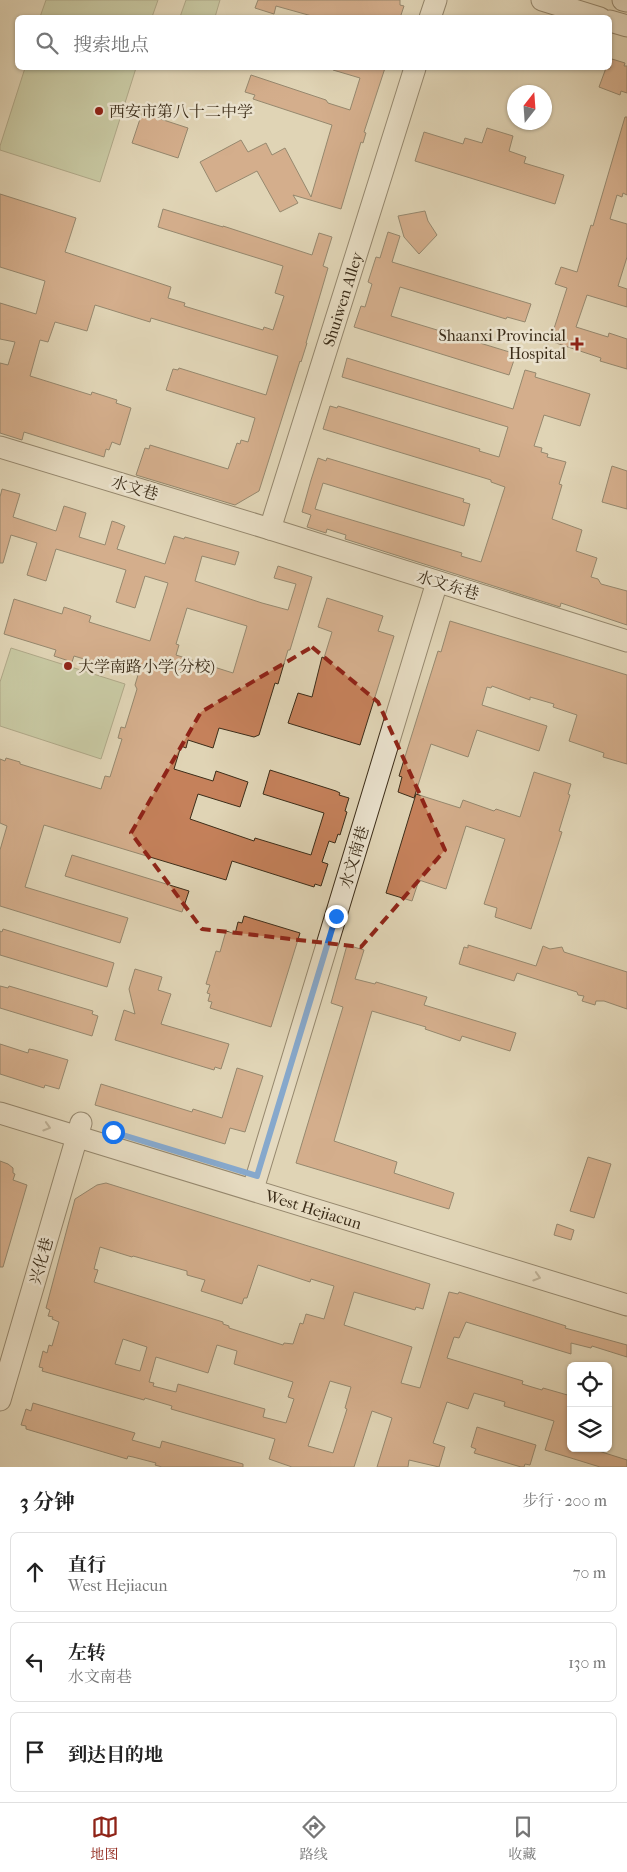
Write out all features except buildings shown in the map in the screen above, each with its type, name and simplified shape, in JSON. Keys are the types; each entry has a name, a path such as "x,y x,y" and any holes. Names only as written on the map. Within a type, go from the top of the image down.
{"street":[{"path":"431,15 436,0"},
{"path":"542,0 590,15"},
{"path":"623,0 627,1"},
{"path":"612,21 627,26"},
{"name":"Shuiwen Alley","path":"270,529 414,70"},
{"name":"水文巷","path":"0,447 270,529"},
{"name":"水文东巷","path":"270,529 627,641"},
{"name":"水文南巷","path":"255,1183 437,582"},
{"name":"West Hejiacun","path":"0,1097 79,1130"},
{"name":"West Hejiacun","path":"0,1113 79,1130 255,1183 627,1289"},
{"name":"兴化巷","path":"0,1400 79,1130"},
{"name":"West Hejiacun","path":"255,1183 627,1304"}],"highlighted area":[{"path":"312,647 378,702 445,850 361,947 202,929 131,833 201,712"}],"green space":[{"path":"46,0 158,0 153,15 41,15"},
{"path":"186,0 220,0 216,15 181,15"},
{"path":"24,70 135,70 100,182 0,150"},
{"path":"11,648 125,684 101,759 0,726 0,682"}],"place":[{"name":"西安市第八十二中学","path":"99,111"},
{"name":"Shaanxi Provincial Hospital","path":"577,344"},
{"name":"大学南路小学(分校)","path":"68,666"}],"route":[{"path":"113,1132 257,1176 336,916"}]}
